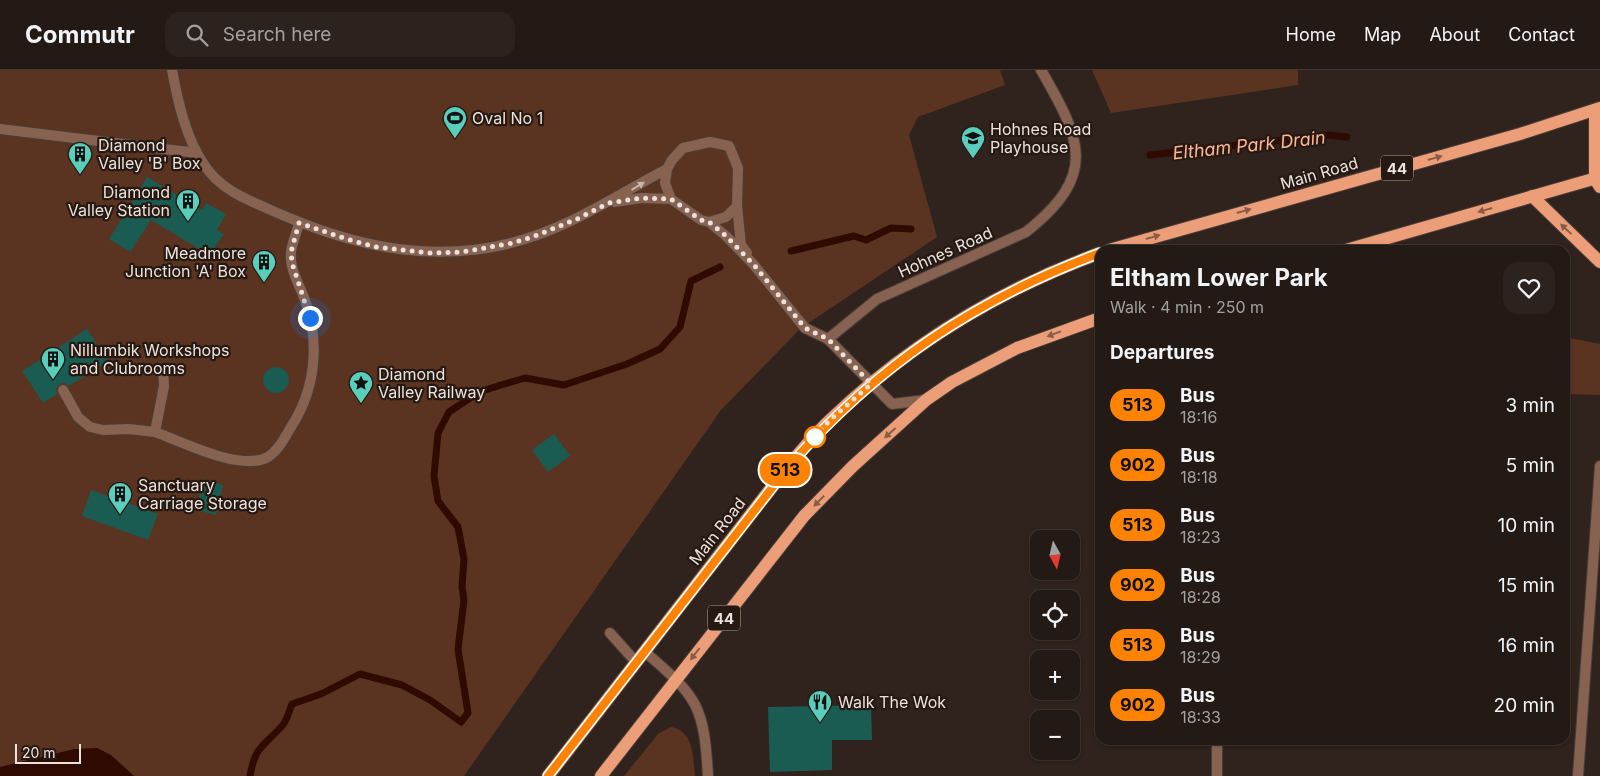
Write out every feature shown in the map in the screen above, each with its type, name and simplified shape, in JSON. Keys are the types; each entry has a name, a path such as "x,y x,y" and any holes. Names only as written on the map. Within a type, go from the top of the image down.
{"main road":[{"name":"Main Road","path":"1127,245 1598,111 1598,181 1532,196 1363,245"},
{"path":"1532,196 1600,262"},
{"name":"Main Road","path":"548,776 789,466 829,421 871,384 927,340 973,311 1021,286 1095,255"},
{"name":"44","path":"601,776 804,516 853,466 926,400 952,382 1017,348 1095,320"}],"street":[{"path":"172,70 184,117 197,153 205,167 230,190 299,223 376,247 431,253 462,252 520,241 577,219 609,203 667,169"},
{"name":"Hohnes Road","path":"828,339 877,299 1026,232 1046,216 1062,197 1073,176 1076,157 1074,139 1066,113 1041,70"},
{"path":"0,129 197,153"},
{"path":"671,199 665,183 667,169 683,148 710,142 730,146 738,168 737,206 742,244 754,265"},
{"path":"609,203 641,198 671,199 701,220 709,222 726,236 754,265 805,328 828,339 892,404 926,400"},
{"path":"709,222 726,217 737,206"},
{"path":"64,390 78,417 90,427 103,430 129,429 156,432 236,460 256,461 267,457 281,444 303,408 310,387 312,364 310,318 291,258 299,223"},
{"path":"156,432 164,386 163,369"},
{"path":"1578,776 1600,466"},
{"path":"610,633 636,662"},
{"path":"645,652 689,693 702,719 708,776"},
{"path":"1217,745 1217,776"}],"shaded area":[{"path":"0,70 1000,70 1005,85 918,117 909,135 937,237 801,328 721,410 464,776 134,776 123,766 75,749 0,767"},
{"path":"1092,70 1298,70 1298,85 1111,113"},
{"path":"1570,338 1600,344 1600,395 1570,394"},
{"path":"671,727 679,729 688,739 693,753 695,776 624,776 658,734"},
{"path":"97,748 111,755 134,776 0,776 0,767 75,749"}],"building":[{"name":"Diamond Valley Station","path":"147,177 202,210 206,203 226,214 217,230 224,234 209,255 151,220 130,252 109,239"},
{"name":"Nillumbik Workshops and Clubrooms","path":"87,329 108,361 69,386 64,383 59,384 56,389 57,394 43,403 22,371"},
{"path":"276,367 285,371 289,380 285,389 276,393 267,389 263,380 267,371"},
{"path":"554,434 570,456 548,472 532,450"},
{"path":"203,479 223,485 216,515 196,510"},
{"name":"Sanctuary Carriage Storage","path":"91,490 158,514 148,540 82,516"},
{"name":"Walk The Wok","path":"871,705 872,740 832,740 832,770 770,772 768,707"}],"waterway":[{"name":"Eltham Park Drain","path":"1150,155 1328,135 1347,137"},
{"name":"Eltham Park Drain","path":"791,251 854,236 866,240 891,228 911,229"},
{"path":"250,776 254,758 265,743 284,724 292,704 321,694 360,674 402,685 430,700 461,722 468,713 458,649 464,600 462,587 464,559 458,527 438,501 434,476 438,433 449,412 479,392 501,385 525,378 564,385 627,364 660,349 680,327 691,281 720,267"}],"bus line":[{"name":"513","path":"548,776 789,466 829,421 871,384 927,340 973,311 1021,286 1095,255"}],"place":[{"name":"Oval No 1","path":"455,139"},
{"name":"Hohnes Road Playhouse","path":"973,159"},
{"name":"Diamond Valley 'B' Box","path":"80,175"},
{"name":"Diamond Valley Station","path":"188,222"},
{"name":"Meadmore Junction 'A' Box","path":"264,283"},
{"name":"Nillumbik Workshops and Clubrooms","path":"53,380"},
{"name":"Diamond Valley Railway","path":"361,404"},
{"name":"Sanctuary Carriage Storage","path":"120,515"},
{"name":"Walk The Wok","path":"820,723"}],"route":[{"path":"310,318 292,263 291,252 299,223 326,233 376,247 431,253 462,252 488,249 535,236 577,219 609,203 641,198 657,197 671,199 701,220 709,222 726,236 754,265 805,328 828,339 871,384 829,421 815,437"}]}
